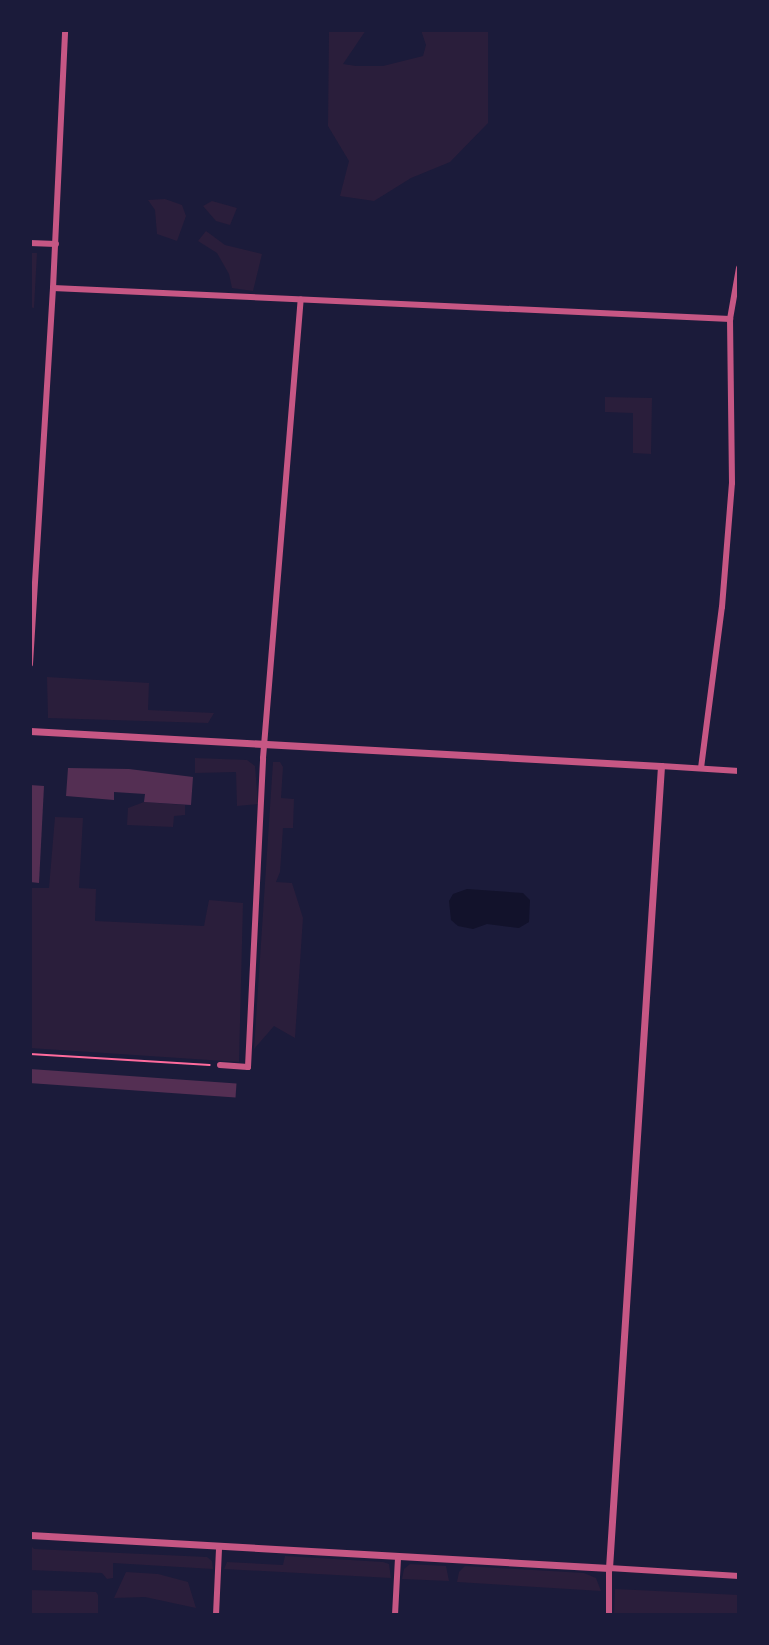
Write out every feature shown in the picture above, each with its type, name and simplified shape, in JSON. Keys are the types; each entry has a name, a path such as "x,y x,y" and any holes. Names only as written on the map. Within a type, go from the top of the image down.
{"street":[{"path":"30,664 53,288 65,30"},
{"path":"30,243 55,244"},
{"path":"701,768 722,607 732,483 730,319 739,268"},
{"path":"53,288 730,319"},
{"path":"220,1065 248,1067 264,744 301,300"},
{"path":"30,731 739,771"},
{"path":"609,1615 609,1568 661,766"},
{"path":"30,1535 739,1576"},
{"path":"216,1615 219,1548"},
{"path":"395,1615 398,1557"}],"path":[{"path":"30,1054 220,1065"}],"shaded area":[{"path":"329,30 366,30 343,64 383,66 423,56 426,45 421,30 488,30 488,123 450,162 411,178 374,201 340,196 349,161 328,126"},
{"path":"165,199 182,205 186,216 177,241 157,234 155,210 148,200"},
{"path":"212,201 237,208 230,225 216,221 203,206"},
{"path":"206,231 225,245 262,254 253,291 232,288 229,274 217,253 198,241"},
{"path":"30,253 37,253 34,308 30,307"},
{"path":"605,397 652,398 651,454 633,453 633,413 605,412"},
{"path":"47,677 149,683 148,710 214,713 208,723 48,718"},
{"path":"195,758 247,760 255,766 258,804 237,806 236,772 195,773"},
{"path":"273,762 280,762 283,767 281,798 294,799 293,828 283,828 280,872 276,882 292,883 303,918 295,1038 274,1026 254,1049"},
{"path":"144,802 185,805 185,815 174,816 173,827 127,825 128,808"},
{"path":"55,817 83,818 79,888 96,889 95,921 204,926 209,900 243,903 239,1062 30,1048 30,888 49,888"},
{"path":"467,889 523,893 530,900 529,922 519,928 487,924 473,929 458,926 451,920 449,901 453,894"},
{"path":"30,1545 34,1549 207,1557 212,1561 213,1569 113,1563 113,1578 107,1579 102,1573 30,1570"},
{"path":"285,1556 383,1562 389,1564 391,1578 224,1569 227,1562 283,1565"},
{"path":"410,1564 446,1566 449,1581 402,1579 404,1569"},
{"path":"465,1566 584,1573 596,1578 601,1591 457,1582 459,1572"},
{"path":"126,1572 158,1574 188,1582 196,1608 145,1597 114,1598"},
{"path":"615,1589 739,1595 739,1615 614,1615"},
{"path":"30,1590 96,1592 98,1615 30,1615"}],"building":[{"path":"68,768 129,769 193,777 191,805 144,802 145,794 114,792 114,800 66,796"},
{"path":"30,785 44,786 39,883 30,882"},
{"path":"30,1069 236,1083 236,1097 30,1083"}]}
